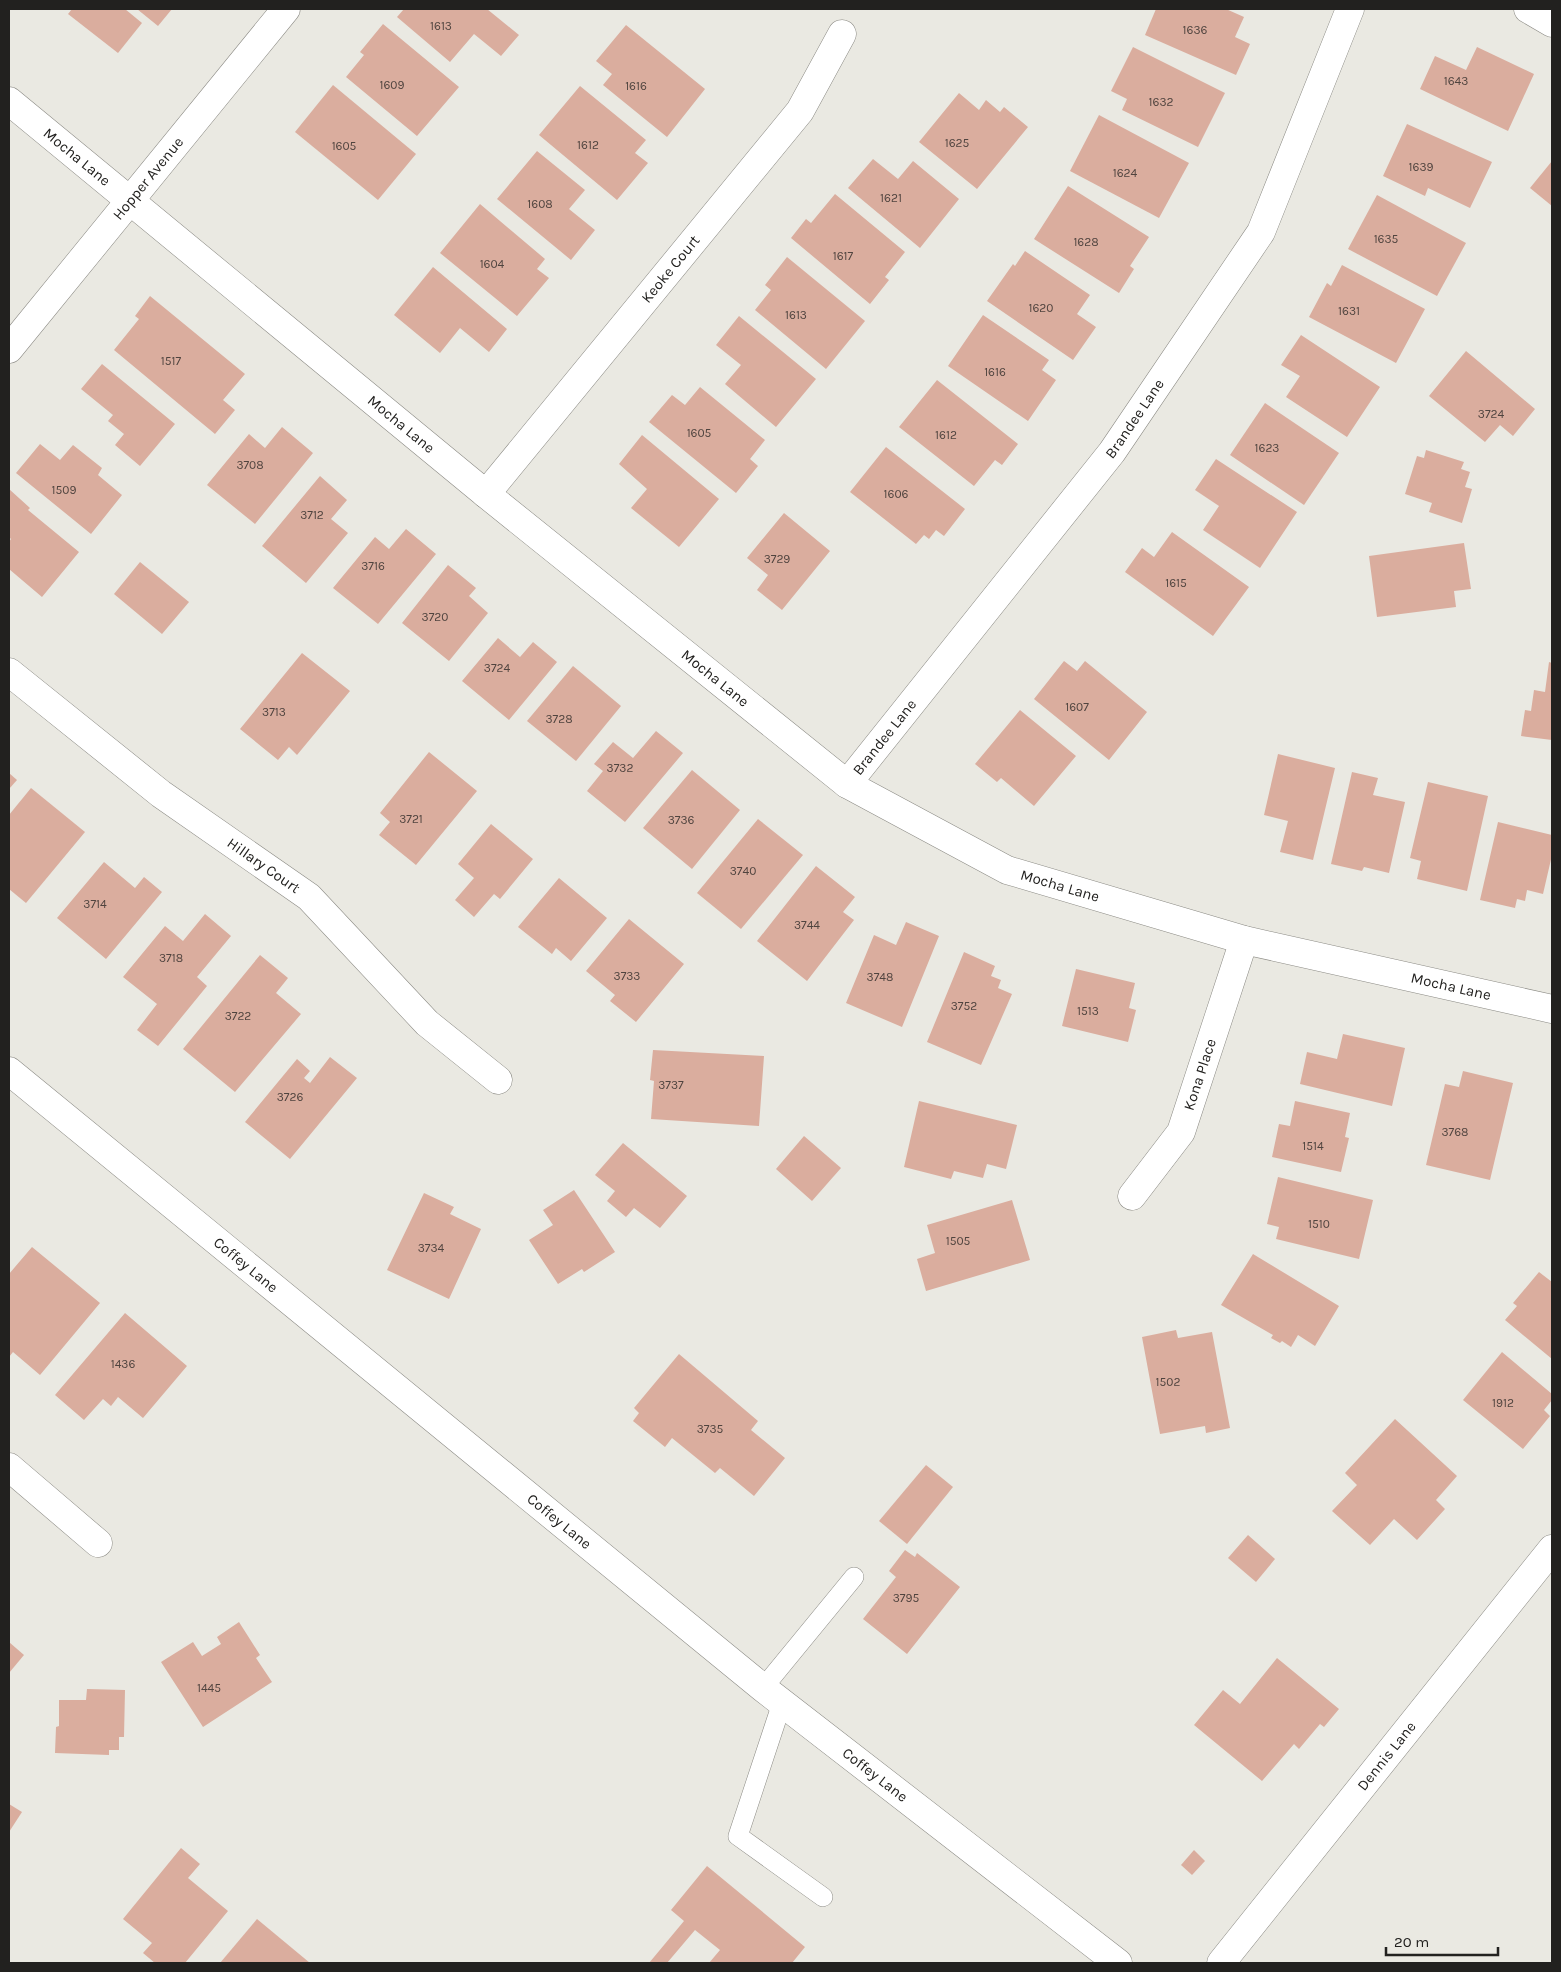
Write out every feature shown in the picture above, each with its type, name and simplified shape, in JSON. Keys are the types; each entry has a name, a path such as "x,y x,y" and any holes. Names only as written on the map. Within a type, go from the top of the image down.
{"street":[{"name":"Hopper Avenue","path":"9,349 286,9"},
{"name":"Brandee Lane","path":"847,784 1112,452 1260,232 1350,9"},
{"path":"1528,9 1552,24"},
{"name":"Keoke Court","path":"486,494 800,111 842,34"},
{"name":"Mocha Lane","path":"9,101 486,494 847,784 1007,870 1244,940 1552,1009"},
{"name":"Hillary Court","path":"9,672 161,794 309,897 427,1023 498,1080"},
{"name":"Kona Place","path":"1132,1196 1181,1132 1244,940"},
{"name":"Coffey Lane","path":"9,1071 772,1695 1118,1963"},
{"path":"9,1467 98,1543"},
{"name":"Dennis Lane","path":"1221,1963 1552,1549"}],"lane":[{"path":"823,1896 738,1836 772,1695 854,1577"}],"building":[{"path":"72,9 125,9 142,23 118,53 68,14"},
{"path":"137,9 172,9 158,26"},
{"path":"404,9 487,9 519,35 501,56 474,34 450,62 397,17"},
{"path":"1156,9 1226,9 1244,17 1235,37 1250,44 1236,75 1145,35"},
{"path":"383,24 459,87 417,136 346,77 364,55 360,52"},
{"path":"626,25 705,89 667,137 603,85 612,74 596,61"},
{"path":"1133,47 1225,93 1198,147 1122,110 1127,99 1111,91"},
{"path":"1477,47 1534,74 1508,131 1420,89 1435,56 1466,70"},
{"path":"333,85 416,154 378,200 295,132"},
{"path":"580,86 646,140 635,153 648,163 617,200 539,135"},
{"path":"959,93 979,110 986,100 1000,112 1004,107 1028,127 977,189 919,142"},
{"path":"1099,115 1189,163 1159,218 1070,171"},
{"path":"1407,124 1492,162 1470,208 1428,188 1425,196 1383,176"},
{"path":"537,151 585,190 569,209 595,230 571,260 497,199"},
{"path":"873,159 898,179 913,161 959,199 920,248 848,188"},
{"path":"1552,161 1552,206 1530,188"},
{"path":"1068,186 1149,237 1130,266 1134,269 1119,293 1034,239"},
{"path":"835,194 905,252 885,277 889,280 870,304 791,238 806,219 811,223"},
{"path":"1377,195 1466,243 1437,296 1348,249"},
{"path":"480,204 545,259 537,269 549,278 517,316 440,253"},
{"path":"1025,251 1090,295 1077,314 1096,327 1073,360 987,301 1013,264 1015,266"},
{"path":"787,257 865,321 826,369 755,310 771,290 765,285"},
{"path":"1342,265 1425,309 1396,363 1309,317 1327,283 1331,286"},
{"path":"433,267 507,329 489,352 460,328 440,353 394,315"},
{"path":"150,296 245,374 223,400 235,410 215,434 114,350 139,319 135,316"},
{"path":"983,315 1049,360 1042,370 1056,380 1028,421 948,366"},
{"path":"739,316 816,379 776,427 725,384 741,365 716,345"},
{"path":"1301,335 1380,387 1347,437 1286,397 1300,376 1281,365"},
{"path":"1466,351 1535,409 1513,436 1500,425 1485,442 1429,396"},
{"path":"102,364 175,424 140,466 115,445 124,434 108,421 113,415 81,389"},
{"path":"937,380 1018,444 1002,465 995,460 974,486 899,427"},
{"path":"700,387 765,440 750,459 758,466 736,493 649,422 672,395 685,405"},
{"path":"1265,403 1339,453 1304,505 1230,455"},
{"path":"282,427 313,453 255,524 207,485 249,434 265,448"},
{"path":"642,435 719,499 679,547 631,508 647,489 619,464"},
{"path":"40,444 60,460 73,445 102,468 98,475 122,495 91,534 16,473"},
{"path":"886,447 965,509 944,536 936,530 929,539 924,535 916,544 850,492"},
{"path":"1426,450 1464,462 1461,469 1470,472 1465,487 1472,489 1462,523 1429,512 1432,503 1405,494 1417,456 1424,458"},
{"path":"1216,459 1297,512 1260,568 1203,530 1219,506 1195,490"},
{"path":"320,476 347,500 331,519 348,533 306,583 262,546"},
{"path":"9,489 30,508 28,510 79,552 42,597 9,569 9,542 11,539 9,537"},
{"path":"784,513 830,551 782,610 757,590 768,575 747,558"},
{"path":"406,529 436,554 378,624 333,588 375,537 389,549"},
{"path":"1172,532 1249,587 1213,636 1125,572 1142,548 1154,557"},
{"path":"1464,543 1471,589 1454,591 1456,607 1377,617 1369,556"},
{"path":"140,562 189,602 162,634 114,594"},
{"path":"448,565 476,588 469,596 488,613 449,661 402,623"},
{"path":"498,638 520,657 533,642 557,662 509,720 462,681"},
{"path":"302,653 350,691 297,755 289,747 278,760 240,729"},
{"path":"1064,661 1077,671 1085,661 1147,712 1109,760 1034,699"},
{"path":"1549,662 1552,663 1552,740 1521,736 1525,710 1531,711 1534,690 1545,692"},
{"path":"573,666 621,706 576,761 527,721"},
{"path":"1020,710 1076,756 1034,806 1001,778 997,782 975,764"},
{"path":"656,731 683,753 625,822 587,791 603,771 594,764 613,742 633,758"},
{"path":"429,752 477,791 416,865 379,835 390,822 380,813"},
{"path":"1278,754 1335,768 1313,860 1280,852 1288,821 1264,815"},
{"path":"692,770 740,810 692,869 643,828"},
{"path":"1352,772 1378,778 1373,795 1405,802 1389,873 1364,867 1362,871 1331,864"},
{"path":"9,773 17,780 9,789"},
{"path":"1428,782 1488,796 1467,891 1417,879 1421,861 1410,858"},
{"path":"31,788 85,832 26,903 9,889 9,815"},
{"path":"758,819 803,855 741,929 697,893"},
{"path":"1498,822 1552,835 1552,855 1543,894 1527,890 1525,901 1517,899 1515,908 1480,900"},
{"path":"491,824 533,859 500,899 494,894 474,917 455,900 474,878 458,864"},
{"path":"104,862 135,888 144,877 162,892 106,959 57,918"},
{"path":"816,866 855,897 843,912 854,920 807,981 757,941"},
{"path":"559,878 607,918 571,961 556,948 552,954 518,927"},
{"path":"205,914 231,936 197,977 207,986 158,1046 137,1030 157,1004 123,977 165,926 183,941"},
{"path":"629,919 684,964 636,1022 610,1001 615,995 586,971"},
{"path":"906,922 939,936 902,1027 846,1003 874,935 896,945"},
{"path":"964,952 995,966 991,976 1001,980 998,988 1012,994 981,1065 927,1042"},
{"path":"260,955 288,978 276,993 301,1014 235,1092 183,1049"},
{"path":"1076,969 1135,983 1129,1008 1136,1010 1128,1042 1062,1026"},
{"path":"1343,1034 1405,1048 1392,1106 1300,1084 1307,1052 1337,1059"},
{"path":"653,1050 764,1056 759,1126 651,1119 654,1081 650,1080"},
{"path":"330,1057 357,1078 290,1159 245,1122 297,1059 310,1071 304,1078 310,1083"},
{"path":"1463,1071 1513,1083 1490,1180 1426,1165 1445,1084 1459,1087"},
{"path":"919,1101 1017,1125 1006,1169 987,1164 983,1178 954,1171 951,1179 904,1167"},
{"path":"1295,1101 1350,1113 1345,1137 1349,1138 1341,1172 1272,1157 1279,1124 1290,1126"},
{"path":"804,1136 841,1168 812,1201 776,1169"},
{"path":"623,1143 687,1196 660,1228 634,1208 626,1217 607,1201 615,1191 595,1175"},
{"path":"1278,1177 1373,1200 1359,1259 1276,1239 1279,1227 1267,1224"},
{"path":"574,1190 615,1252 584,1272 582,1269 558,1284 529,1240 553,1225 543,1210"},
{"path":"424,1193 454,1207 450,1214 481,1229 449,1299 387,1270"},
{"path":"1012,1200 1030,1260 926,1291 917,1259 935,1253 927,1225"},
{"path":"32,1247 100,1303 40,1375 13,1352 9,1357 9,1274"},
{"path":"1253,1254 1339,1306 1315,1346 1298,1335 1291,1347 1282,1341 1280,1343 1271,1338 1273,1335 1221,1305"},
{"path":"1539,1272 1552,1282 1552,1359 1505,1320 1517,1306 1513,1303"},
{"path":"125,1313 187,1366 143,1418 118,1397 111,1406 103,1399 84,1420 55,1395"},
{"path":"1176,1330 1178,1338 1212,1332 1230,1428 1206,1433 1205,1426 1160,1434 1142,1337"},
{"path":"1502,1352 1552,1394 1552,1400 1544,1410 1550,1416 1523,1449 1463,1400"},
{"path":"679,1354 758,1421 751,1430 785,1458 754,1496 720,1468 715,1473 672,1438 665,1447 633,1421 639,1413 634,1408"},
{"path":"1395,1419 1457,1476 1436,1500 1445,1509 1417,1540 1394,1519 1370,1545 1332,1511 1357,1485 1345,1473"},
{"path":"926,1465 953,1487 907,1544 879,1521"},
{"path":"1248,1535 1275,1559 1256,1582 1228,1558"},
{"path":"905,1550 915,1557 917,1553 960,1587 907,1654 863,1619 896,1577 889,1571"},
{"path":"239,1622 260,1655 256,1658 272,1682 203,1727 161,1662 193,1642 202,1656 221,1644 217,1637"},
{"path":"9,1642 24,1655 9,1673"},
{"path":"1277,1658 1339,1709 1324,1727 1320,1724 1299,1749 1294,1744 1262,1781 1194,1725 1223,1690 1240,1704"},
{"path":"87,1689 125,1690 124,1737 119,1737 119,1750 109,1750 109,1755 55,1753 56,1727 59,1726 59,1700 86,1700"},
{"path":"9,1804 22,1812 9,1832"},
{"path":"181,1848 200,1864 188,1878 228,1911 185,1963 155,1963 143,1953 152,1943 123,1919"},
{"path":"1194,1850 1205,1861 1192,1875 1181,1865"},
{"path":"707,1866 805,1947 792,1963 709,1963 720,1950 695,1930 667,1963 649,1963 684,1921 671,1910"},
{"path":"257,1919 310,1963 220,1963"}]}
